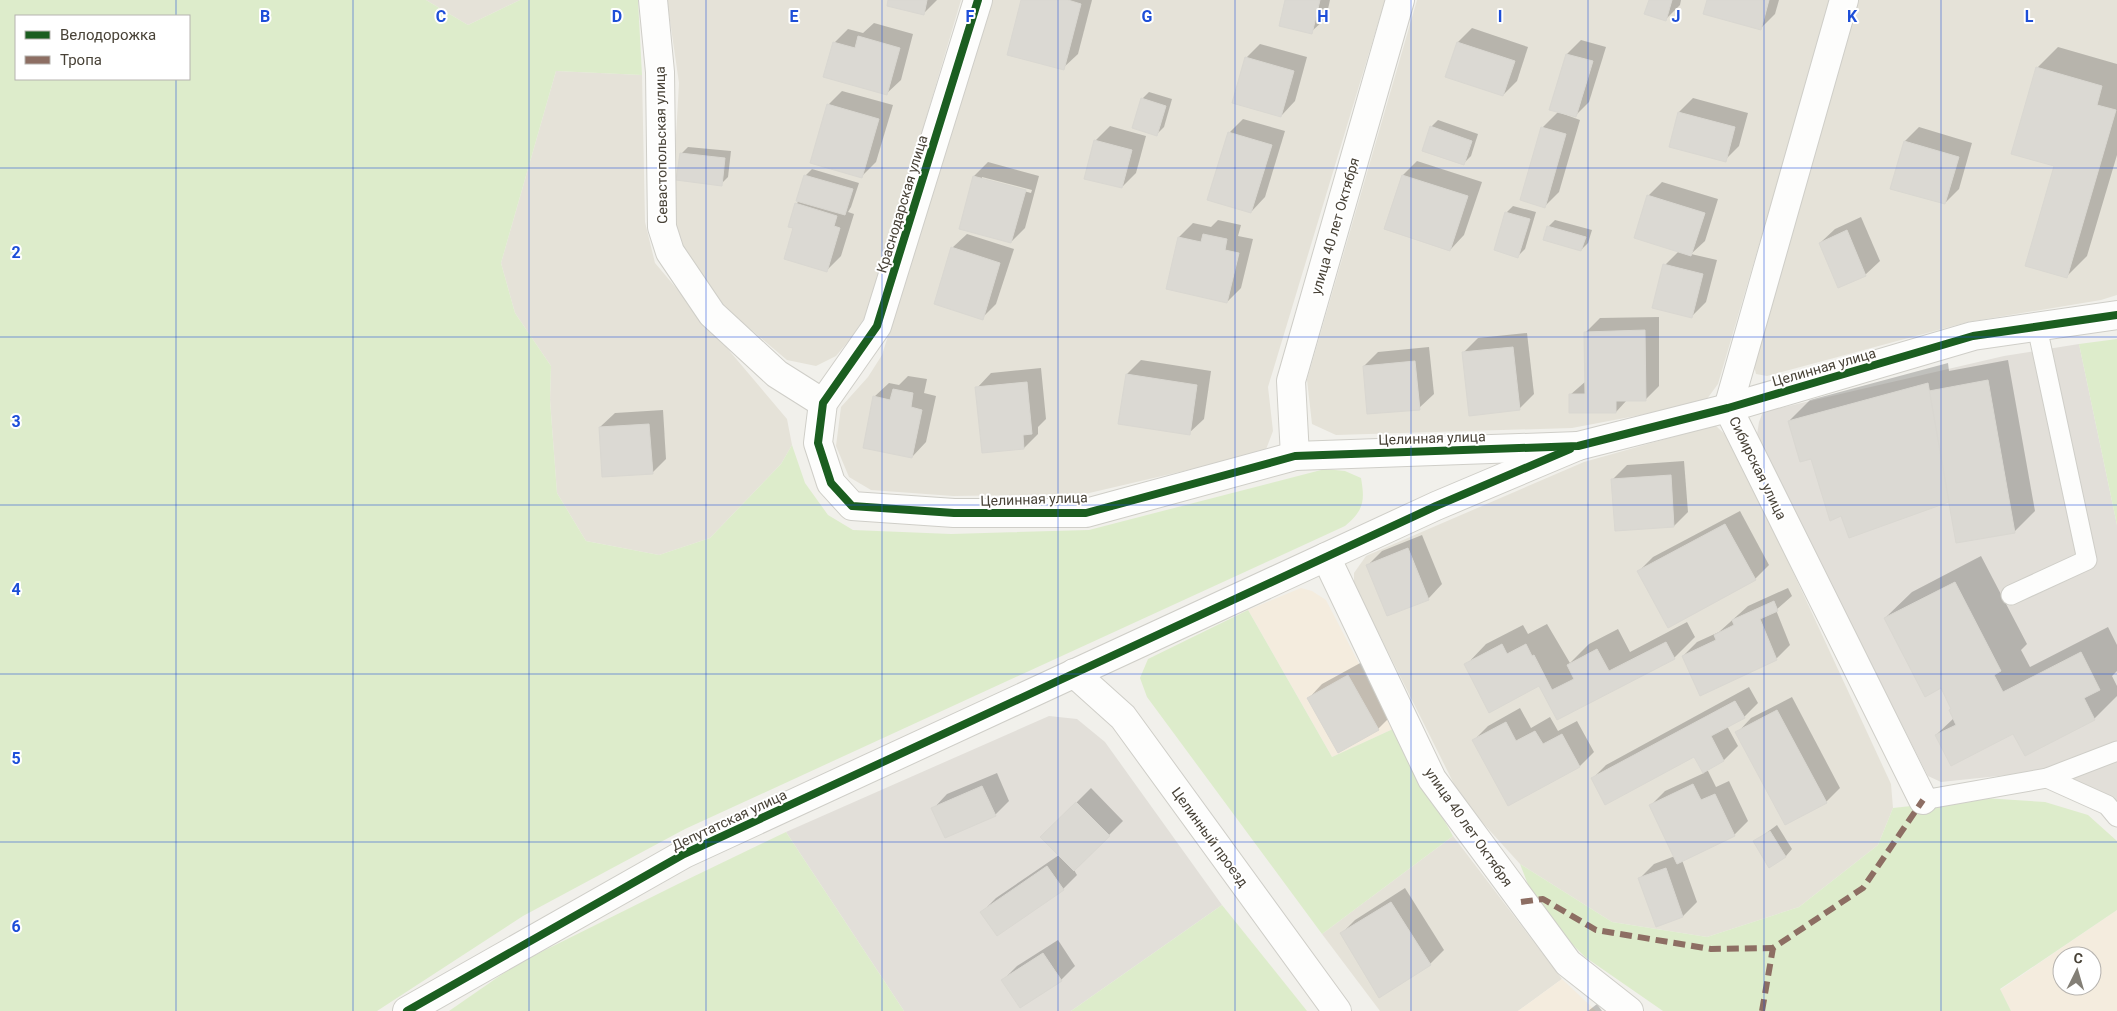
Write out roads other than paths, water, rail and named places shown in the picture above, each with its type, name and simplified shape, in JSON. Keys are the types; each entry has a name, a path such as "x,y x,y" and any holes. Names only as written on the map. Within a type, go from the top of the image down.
{"street":[{"name":"Севастопольская улица","path":"654,0 660,72 662,227 670,252 712,314 777,374 823,403"},
{"name":"Краснодарская улица","path":"823,403 877,326 978,0"},
{"name":"улица 40 лет Октября","path":"1295,456 1291,381 1400,0"},
{"name":"Сибирская улица","path":"1844,0 1728,408 1922,800"},
{"name":"Целинная улица","path":"823,403 818,443 831,483 852,506 954,513 1086,513 1295,456 1578,446 1728,408 1973,336 2117,315"},
{"name":"Депутатская улица","path":"407,1011 684,854 1436,506 1578,446"},
{"name":"улица 40 лет Октября","path":"1326,557 1432,779 1568,964 1630,1011"},
{"name":"Целинный проезд","path":"1074,673 1123,717 1336,1011"}],"lane":[{"path":"2011,595 2087,560 2037,326"},
{"path":"1922,800 2047,778 2117,751"},
{"path":"2047,778 2107,805 2117,817"}]}
